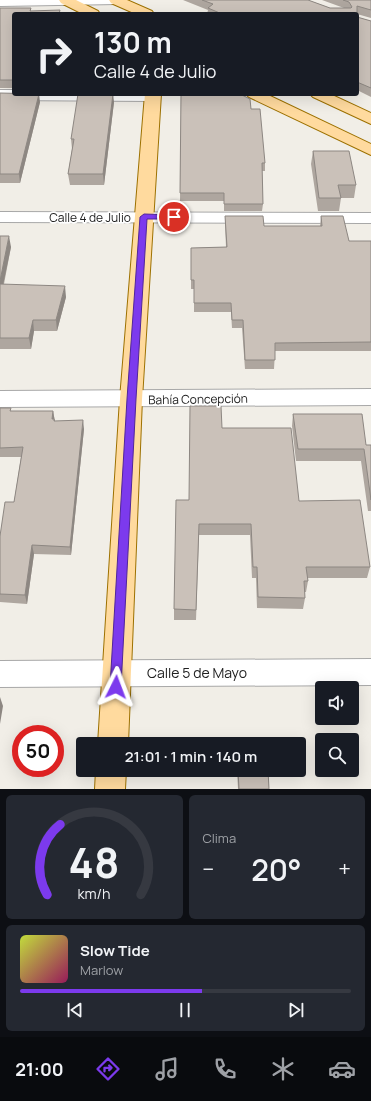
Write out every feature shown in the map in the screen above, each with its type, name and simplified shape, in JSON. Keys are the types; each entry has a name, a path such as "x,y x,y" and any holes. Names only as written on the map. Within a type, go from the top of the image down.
{"main road":[{"path":"116,0 143,12"},
{"path":"68,1 89,12"},
{"path":"113,737 131,399 153,96"},
{"path":"258,96 371,150"},
{"path":"322,96 371,118"},
{"path":"110,789 111,777"}],"street":[{"path":"0,2 116,0"},
{"path":"0,95 12,95"},
{"name":"Calle 4 de Julio","path":"0,217 371,218"},
{"name":"Bahía Concepción","path":"0,399 371,397"},
{"name":"Calle 5 de Mayo","path":"0,674 116,672 371,672"}],"building":[{"path":"202,0 308,0 330,8 351,8 352,7 349,2 343,0 371,0 371,10 357,6 357,12 217,12 208,8 213,4"},
{"path":"0,8 31,8 30,11 60,10 60,12 12,12 12,80 0,80"},
{"path":"359,18 371,21 371,88 359,83"},
{"path":"0,93 12,93 12,96 38,96 19,174 0,174"},
{"path":"78,96 113,96 103,174 68,174 74,139 71,139"},
{"path":"181,96 244,96 250,99 251,109 260,109 265,163 262,163 263,204 224,204 224,193 180,193"},
{"path":"313,151 349,151 356,185 338,185 341,198 319,198"},
{"path":"225,216 263,216 264,226 322,226 321,216 343,216 349,241 371,241 371,342 275,343 275,360 245,360 243,320 232,320 231,303 194,303 194,280 191,280 191,248 227,247"},
{"path":"0,236 9,236 0,281"},
{"path":"0,284 65,286 56,320 33,320 29,338 0,338"},
{"path":"190,406 221,406 222,428 291,428 299,501 360,500 370,567 306,567 308,581 304,581 305,598 258,597 257,567 253,567 251,524 199,524 196,610 174,609 176,500 189,500"},
{"path":"0,408 11,408 10,411 53,411 52,419 54,419 54,421 83,420 70,547 32,545 25,595 0,594 0,536 5,502 14,502 23,447 0,448"},
{"path":"293,414 362,414 366,445 371,445 371,500 364,449 298,449"},
{"path":"238,777 268,777 269,789 239,789"}],"route":[{"path":"116,687 131,399 144,217 174,217"}]}
